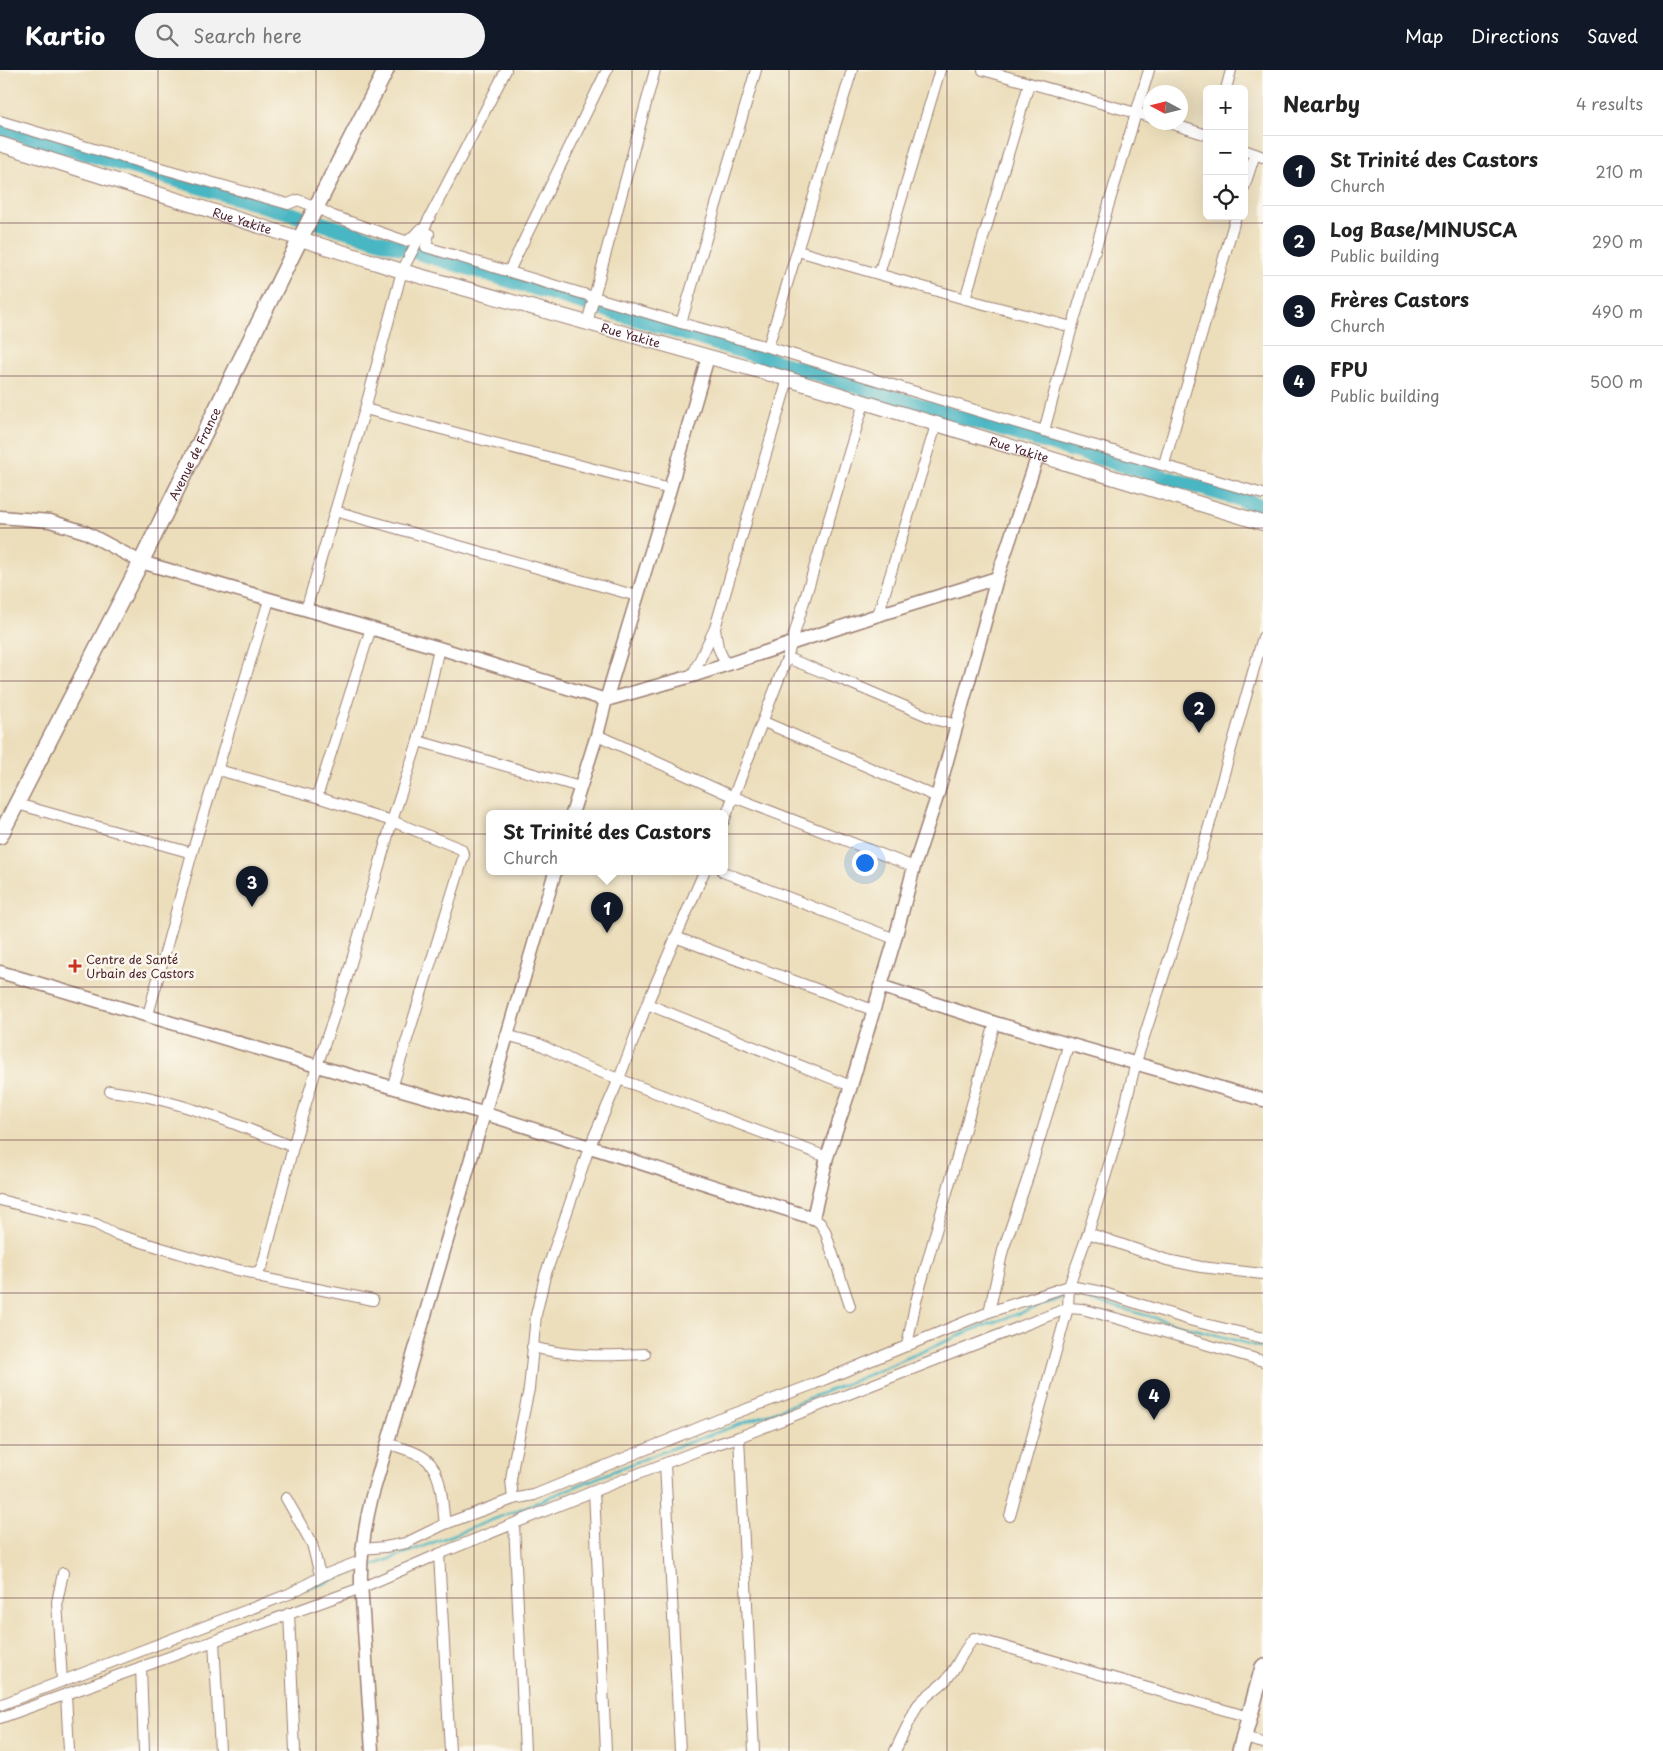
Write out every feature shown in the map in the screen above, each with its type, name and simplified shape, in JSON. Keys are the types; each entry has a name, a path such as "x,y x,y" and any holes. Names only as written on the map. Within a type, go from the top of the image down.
{"main road":[{"name":"Avenue de France","path":"0,836 141,562 315,209 386,70"},
{"name":"Rue Yakite","path":"0,144 303,234 403,269 864,402 1263,523"},
{"path":"1242,1745 1263,1667"}],"street":[{"path":"306,610 403,269 506,70"},
{"path":"509,271 607,70"},
{"path":"587,323 655,70"},
{"path":"681,323 756,70"},
{"path":"768,347 852,70"},
{"path":"879,274 940,70"},
{"path":"983,70 1143,115"},
{"path":"1044,431 1072,327 1149,70"},
{"path":"1227,85 1231,70"},
{"path":"965,299 1029,84"},
{"path":"0,121 288,204 298,200 333,216 405,241 409,240 420,230 424,231 429,234 426,247 594,298 768,347 1044,431 1263,494"},
{"path":"1188,129 1203,134"},
{"path":"1248,179 1259,155"},
{"path":"1164,464 1235,220"},
{"path":"798,250 965,299 1072,327"},
{"path":"576,810 580,787 708,357"},
{"path":"692,676 714,628 788,380"},
{"path":"728,811 788,658 864,402"},
{"path":"365,408 670,489"},
{"path":"878,615 936,425"},
{"path":"813,1218 827,1157 851,1086 895,940 914,867 958,726 997,578 1038,455"},
{"path":"335,510 637,596"},
{"path":"0,517 50,521 85,532 141,562 439,648 606,700 692,676 997,578"},
{"path":"148,1015 192,853 269,600"},
{"path":"317,797 371,628"},
{"path":"714,628 718,647 726,665"},
{"path":"1010,1516 1068,1308 1069,1286 1088,1234 1118,1135 1136,1062 1187,904 1263,637"},
{"path":"253,1273 259,1271 263,1264 293,1147 317,1066 345,984 392,822 418,742 439,648"},
{"path":"788,658 936,720 958,726"},
{"path":"764,722 937,797"},
{"path":"597,735 734,796 914,867"},
{"path":"418,742 580,787"},
{"path":"218,770 317,797 392,822 461,849 464,855 392,1088"},
{"path":"17,804 192,853"},
{"path":"728,874 895,940"},
{"path":"372,1751 361,1585 361,1555 365,1526 387,1443 554,875"},
{"path":"513,1499 513,1470 529,1389 536,1315 545,1276 590,1148 619,1079 647,1004 703,875"},
{"path":"675,937 873,1010"},
{"path":"0,972 483,1114 813,1218 820,1223 825,1231 850,1306"},
{"path":"880,986 995,1022 1263,1100"},
{"path":"647,1004 851,1086"},
{"path":"906,1346 915,1305 995,1022"},
{"path":"506,1035 539,1044 579,1064 827,1157"},
{"path":"989,1312 1003,1250 1069,1044"},
{"path":"110,1091 148,1097 198,1112 243,1126 293,1147"},
{"path":"0,1200 96,1224 115,1234 228,1268 253,1273 262,1278 373,1300"},
{"path":"1088,1234 1167,1260 1201,1267 1263,1274"},
{"path":"0,1705 289,1594 361,1555 385,1547 406,1543 445,1524 513,1499 534,1495 989,1312 1069,1286 1098,1291 1193,1321 1263,1338"},
{"path":"0,1718 289,1613 594,1491 702,1449 739,1438 1068,1308 1082,1309 1263,1361"},
{"path":"532,1347 580,1356 645,1354"},
{"path":"739,1438 754,1751"},
{"path":"387,1443 426,1459 434,1468 439,1484 445,1524"},
{"path":"665,1464 680,1751"},
{"path":"594,1491 606,1751"},
{"path":"286,1498 312,1544 319,1571 324,1575"},
{"path":"514,1524 525,1751"},
{"path":"439,1554 450,1751"},
{"path":"62,1682 57,1602 63,1574"},
{"path":"289,1613 296,1751"},
{"path":"895,1751 917,1706 947,1679 965,1647 974,1638 1249,1717"},
{"path":"214,1641 220,1751"},
{"path":"141,1667 144,1751"},
{"path":"66,1694 69,1751"},
{"path":"1242,1745 1263,1743"}],"waterway":[{"path":"0,128 278,210 939,411 1263,506"},
{"path":"364,1569 513,1512 651,1456 861,1378 972,1330 1065,1297"},
{"path":"1071,1297 1102,1303 1263,1348"},
{"path":"306,1590 357,1571"}],"place":[{"name":"Log Base/MINUSCA","path":"1199,733"},
{"name":"Frères Castors","path":"252,907"},
{"name":"St Trinité des Castors","path":"607,933"},
{"name":"Centre de Santé Urbain des Castors","path":"75,966"},
{"name":"FPU","path":"1154,1420"}]}
